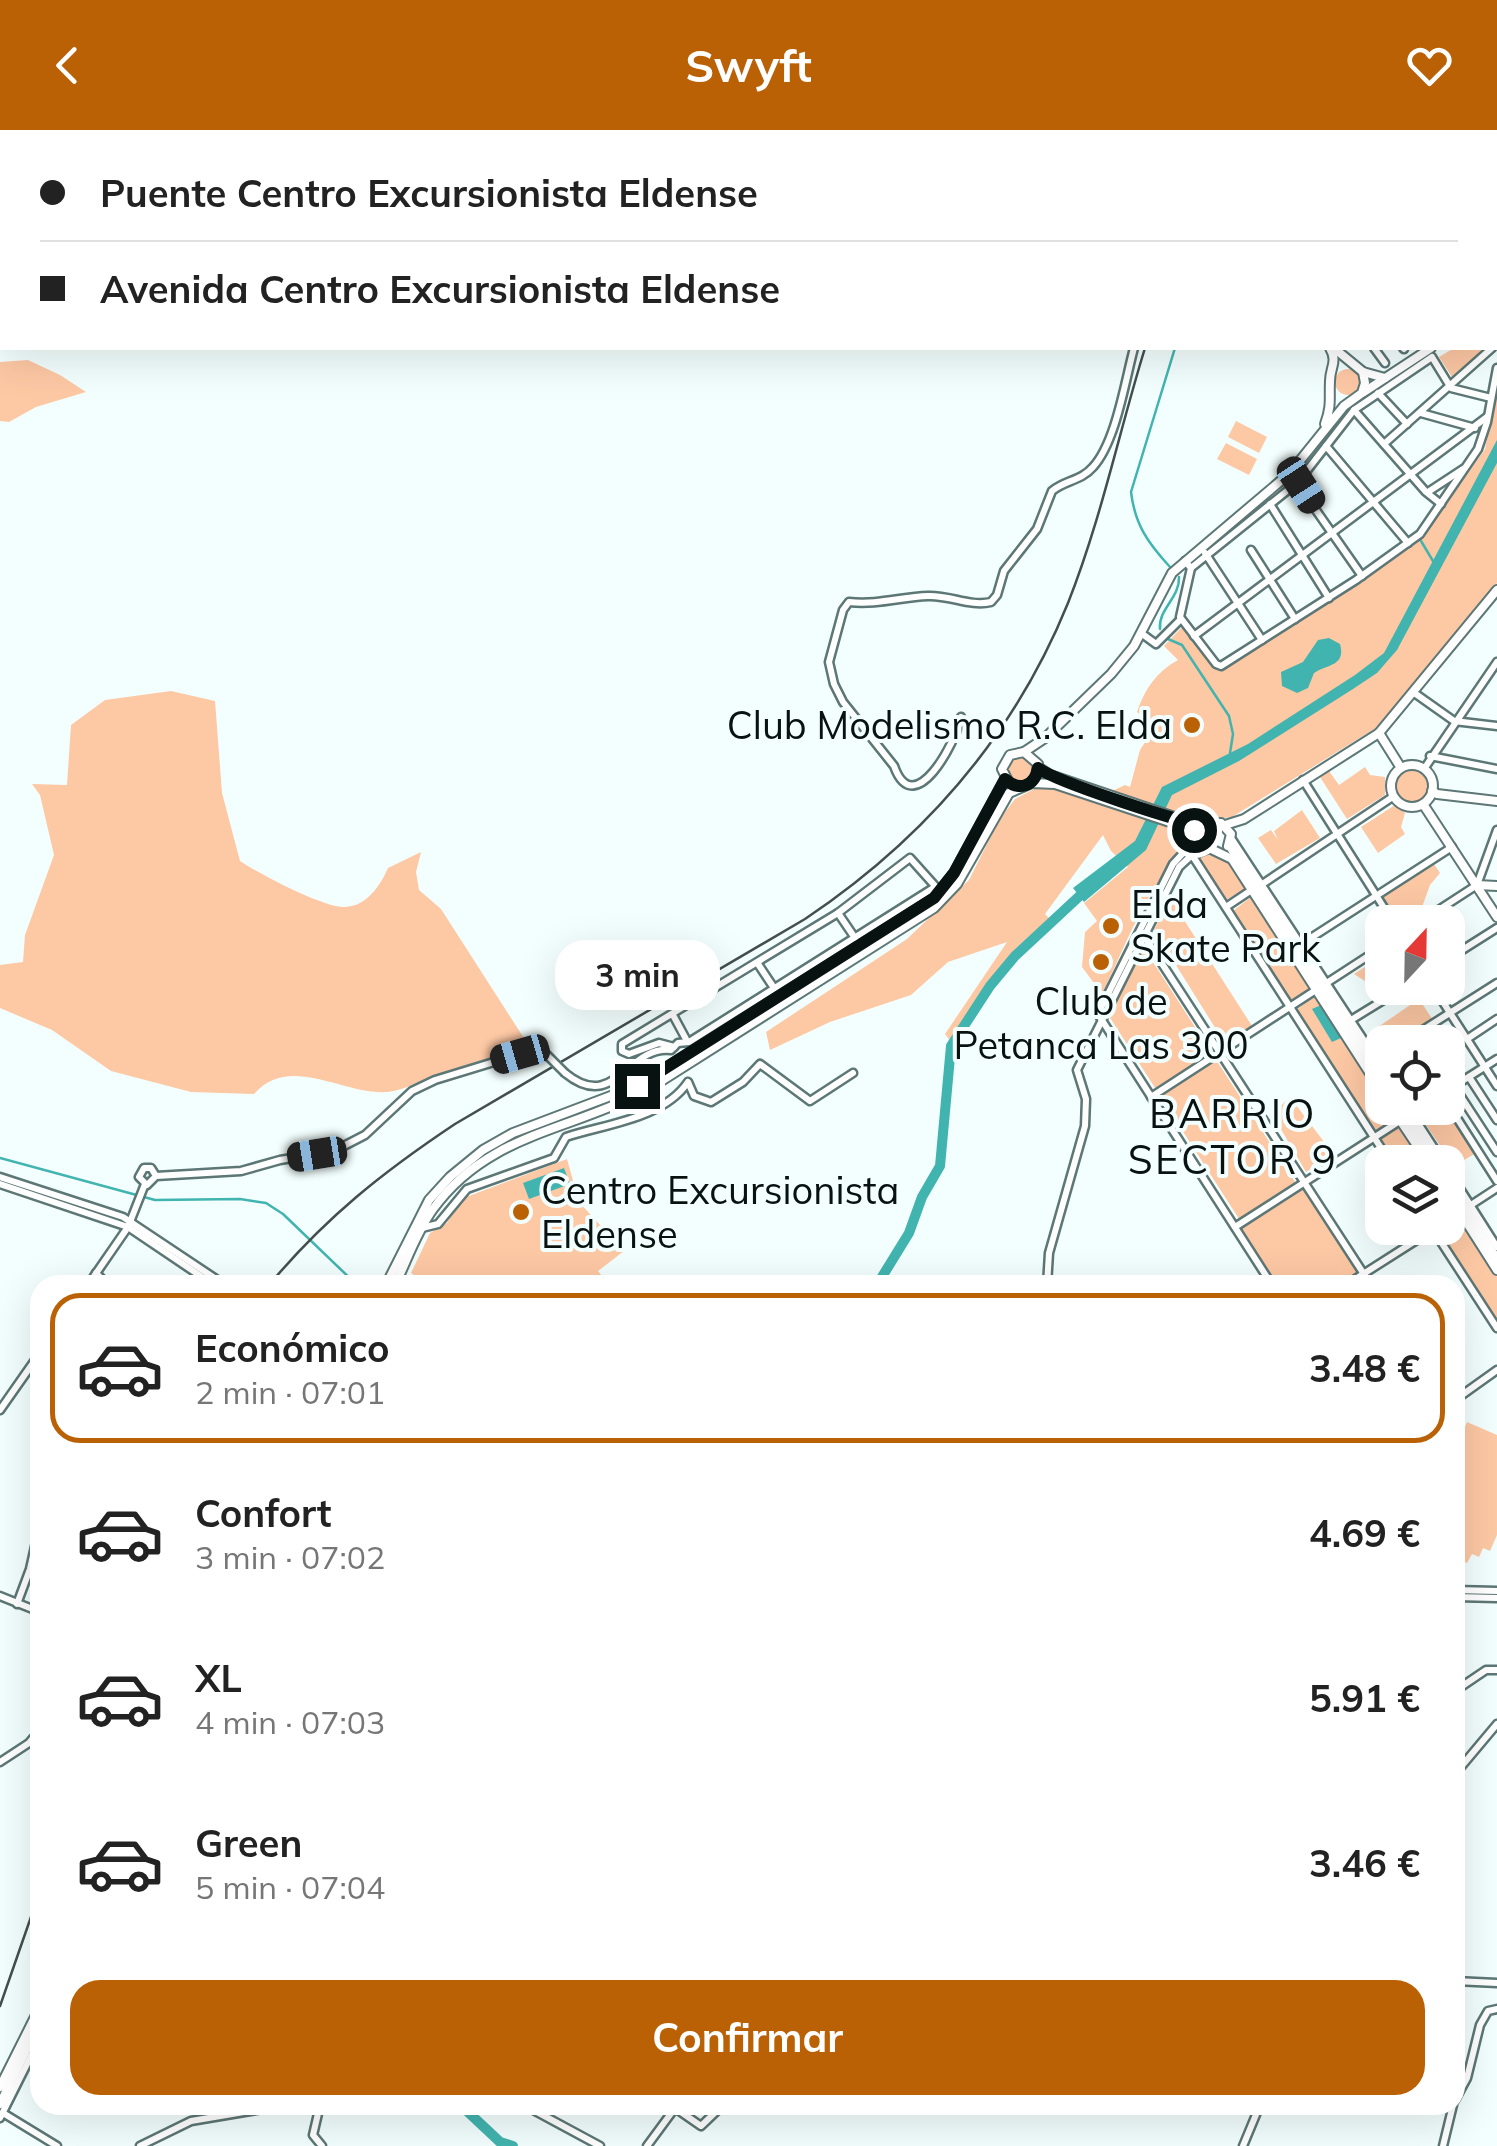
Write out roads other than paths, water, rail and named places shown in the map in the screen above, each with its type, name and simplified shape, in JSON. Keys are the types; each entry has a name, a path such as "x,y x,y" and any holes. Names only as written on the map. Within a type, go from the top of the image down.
{"street":[{"path":"961,717 956,736 926,781 918,786 907,785 898,778 894,766 842,702 834,684 829,662 843,610 849,602 891,603 929,596 991,602 998,595 1004,571 1037,529 1052,491 1084,476 1095,465 1108,438 1133,350"},
{"path":"1316,440 1328,414 1333,350"},
{"path":"1334,350 1362,372 1385,378"},
{"path":"1375,350 1385,363"},
{"path":"1384,444 1490,350"},
{"path":"1431,352 1450,386 1491,398"},
{"path":"1017,787 1005,779 1002,769 1006,759 1046,738 1111,674 1141,634 1164,586 1188,565 1201,546 1290,473 1362,393 1431,352"},
{"path":"1188,565 1207,556 1298,482 1352,405 1378,393 1431,352"},
{"path":"1334,370 1346,364 1354,366"},
{"path":"1180,618 1221,666 1329,598 1420,534 1482,440 1497,368"},
{"path":"1362,372 1362,393"},
{"path":"1332,391 1352,405 1426,492 1441,504"},
{"path":"1378,393 1407,424"},
{"path":"1420,413 1472,430 1482,440"},
{"path":"1194,636 1488,416"},
{"path":"1326,446 1408,543"},
{"path":"1426,492 1466,468"},
{"path":"1290,473 1362,576"},
{"path":"1270,504 1329,598"},
{"path":"1201,546 1262,640"},
{"path":"1252,550 1295,619"},
{"path":"1141,634 1156,644 1180,618 1188,565"},
{"path":"1266,1275 1098,1014 1173,864 1208,826 1244,819 1379,733 1497,590"},
{"path":"1424,769 1454,721 1493,674 1497,662"},
{"path":"1414,692 1454,721 1497,726"},
{"path":"1379,733 1401,768"},
{"path":"1032,782 1046,738"},
{"path":"1024,752 1050,775 1200,836 1232,859 1323,987 1365,1038"},
{"path":"1430,756 1497,768"},
{"path":"1413,765 1424,769 1432,779 1432,791 1423,804 1406,806 1394,796 1392,780 1401,768 1413,765"},
{"path":"391,1275 426,1205 474,1156 513,1133 629,1090 924,905 940,887 1005,779"},
{"path":"1303,780 1382,905"},
{"path":"399,1275 422,1228 456,1182 492,1153 638,1094 934,908 956,884 1003,800 1017,787 1032,782 1055,784 1110,799"},
{"path":"1432,791 1497,801"},
{"path":"1264,883 1394,796"},
{"path":"1423,804 1497,917"},
{"path":"1220,851 1244,819"},
{"path":"1225,825 1230,839 1365,1052"},
{"path":"1477,885 1497,830"},
{"path":"1048,1275 1049,1252 1085,1126 1086,1099 1077,1070 1180,867 1192,855 1200,836"},
{"path":"1230,839 1303,943 1365,1062"},
{"path":"1303,943 1452,847"},
{"path":"1192,855 1379,1145"},
{"path":"673,1048 659,1043 629,1054 622,1051 622,1044 838,913 910,858 940,887"},
{"path":"1446,905 1477,885 1497,886"},
{"path":"156,1176 240,1171 334,1151 365,1135 412,1091 534,1051 547,1054 565,1073 586,1086 602,1086 617,1079 649,1052 688,1041 940,887"},
{"path":"1226,907 1253,889"},
{"path":"838,913 855,938"},
{"path":"1465,949 1497,928"},
{"path":"1144,936 1364,1274 1408,1245"},
{"path":"1151,1097 1365,959"},
{"path":"758,964 774,988"},
{"path":"1432,1025 1497,983"},
{"path":"1352,1020 1376,1005"},
{"path":"1446,1005 1497,1086"},
{"path":"672,1014 688,1041 705,1044"},
{"path":"1467,1038 1497,1019"},
{"path":"632,1038 639,1050"},
{"path":"670,1066 673,1048"},
{"path":"1465,1079 1497,1059"},
{"path":"422,1228 438,1224 467,1190 554,1158 566,1137 652,1110 676,1096 688,1082 694,1096 711,1102 743,1082 760,1064 810,1101 854,1073"},
{"path":"1468,1077 1497,1120"},
{"path":"1465,1107 1497,1152"},
{"path":"1235,1227 1390,1125"},
{"path":"1461,1125 1497,1185 1465,1209"},
{"path":"96,1273 129,1224 143,1188 139,1177 144,1168 151,1168 156,1176"},
{"path":"143,1188 156,1176"},
{"path":"0,1180 129,1224 210,1275"},
{"path":"1465,1209 1497,1247"},
{"path":"1465,1209 1497,1259"},
{"path":"1465,1209 1497,1270"},
{"path":"129,1224 200,1275"},
{"path":"1445,1245 1464,1275"},
{"path":"1465,1277 1497,1328"},
{"path":"0,1410 30,1367"},
{"path":"1465,1393 1497,1370"},
{"path":"18,1604 30,1569"},
{"path":"1465,1594 1497,1594"},
{"path":"0,1596 30,1608"},
{"path":"1465,1685 1486,1670 1497,1670"},
{"path":"1465,1761 1497,1724"},
{"path":"0,1762 30,1743"},
{"path":"1465,1981 1497,1983"},
{"path":"1465,2083 1480,2025 1488,2010 1497,2009"},
{"path":"0,2087 30,2027"},
{"path":"1,2112 30,2045"},
{"path":"1,2112 30,2057"},
{"path":"1,2112 57,2146"},
{"path":"140,2146 191,2122 230,2115"},
{"path":"318,2115 313,2135 322,2146"},
{"path":"542,2115 596,2144"},
{"path":"647,2146 670,2115"},
{"path":"685,2115 701,2126 713,2115"},
{"path":"1244,2146 1256,2115"},
{"path":"1443,2146 1451,2115"}],"water":[{"path":"1497,440 1497,463 1397,650 1377,673 1239,761 1172,795 1146,850 1084,902 1073,888 1135,841 1162,787 1248,744 1384,653"},
{"path":"1329,638 1340,644 1338,660 1314,673 1308,688 1297,693 1282,686 1281,672 1303,662 1318,640"},
{"path":"1321,1005 1341,1038 1332,1042 1312,1009"},
{"path":"564,1168 570,1184 529,1199 523,1183"}],"waterway":[{"path":"1170,567 1144,533 1131,492 1174,350"},
{"path":"1421,541 1433,561"},
{"path":"1160,629 1179,577"},
{"path":"1168,639 1182,645 1229,716 1233,734 1230,753"},
{"path":"883,1275 909,1233 922,1197 940,1166 951,1046 1015,956 1086,890"},
{"path":"0,1158 155,1200 240,1199 266,1203 283,1214 347,1275"},
{"path":"471,2115 500,2142 513,2146"}],"railway":[{"path":"278,1275 334,1217 429,1142 805,919 888,855 926,819 992,741 1046,652 1090,540 1144,350"},
{"path":"0,2006 30,1920"}],"place":[{"name":"Club Modelismo R.C. Elda","path":"1192,725"},
{"name":"Elda Skate Park","path":"1111,926"},
{"name":"Club de Petanca Las 300","path":"1101,962"},
{"name":"Centro Excursionista Eldense","path":"521,1212"}],"district":[{"name":"BARRIO SECTOR 9","path":"1233,1136"}]}
